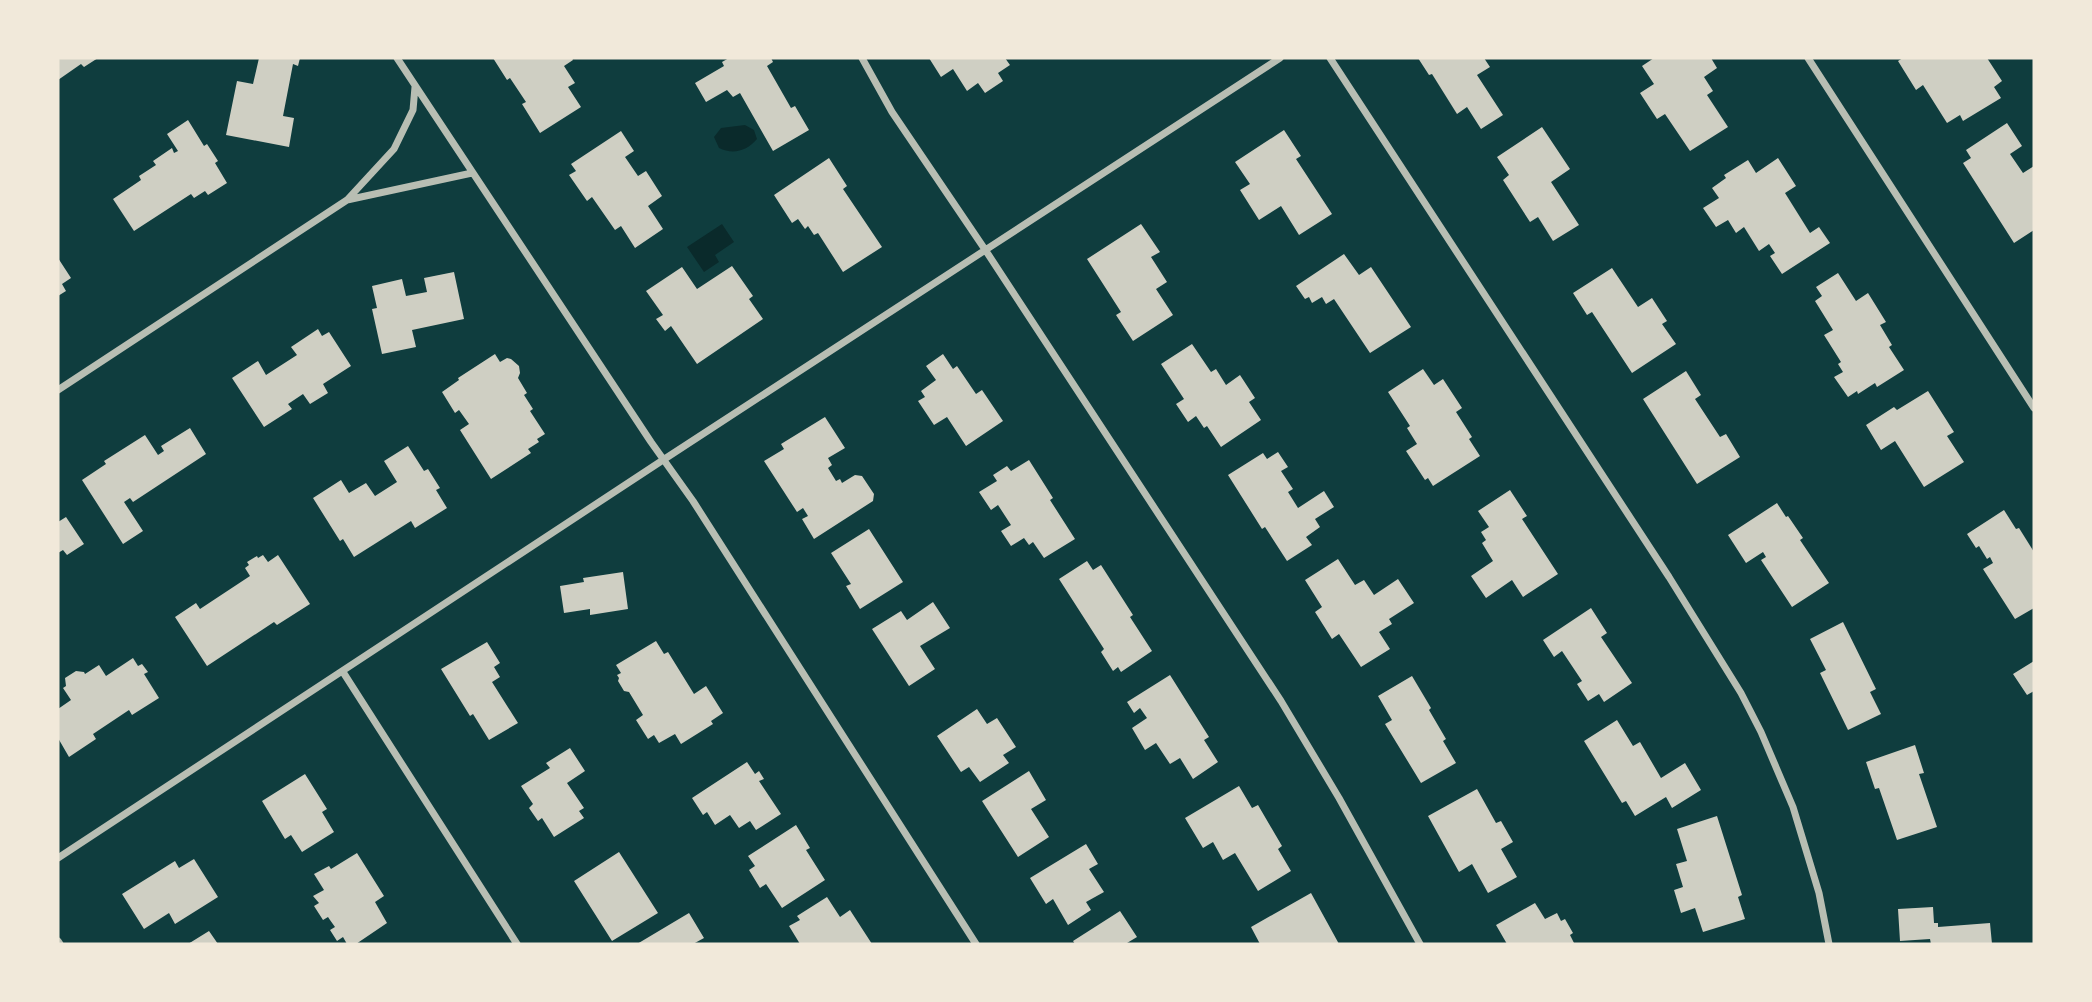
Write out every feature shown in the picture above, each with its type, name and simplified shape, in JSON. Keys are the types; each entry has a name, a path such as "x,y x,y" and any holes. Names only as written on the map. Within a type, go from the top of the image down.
{"street":[{"path":"397,58 663,460 693,501 976,944"},
{"path":"862,58 892,112 1281,701 1339,798 1420,944"},
{"path":"58,858 1280,58"},
{"path":"1330,58 1670,577 1741,693 1793,807 1819,893 1829,944"},
{"path":"1808,58 2034,408"},
{"path":"58,390 346,200 394,149 413,110 415,86"},
{"path":"346,200 472,173"},
{"path":"343,672 517,944"}],"water":[{"path":"745,125 754,130 757,139 753,143 735,151 719,148 714,137 721,128"},
{"path":"722,224 734,242 715,255 719,262 704,272 687,247"}],"building":[{"path":"58,58 98,58 84,67 81,64 58,80"},
{"path":"259,58 300,58 298,66 293,64 283,116 294,118 289,147 226,135 237,81 253,84"},
{"path":"493,58 572,58 573,60 564,66 575,83 568,87 581,107 540,133 522,104 526,102"},
{"path":"729,58 771,58 773,62 767,66 791,108 795,106 809,130 773,151 740,93 733,97 727,90 706,102 695,83 724,66 722,62"},
{"path":"929,58 1005,58 1010,65 998,73 1003,81 985,93 978,83 967,91 953,69 941,77"},
{"path":"1418,58 1484,58 1490,67 1477,75 1503,115 1481,129 1467,107 1457,114 1432,74 1429,75"},
{"path":"1654,58 1711,58 1717,68 1704,77 1713,91 1707,95 1728,127 1690,151 1665,114 1657,119 1640,93 1654,84 1642,66"},
{"path":"1903,58 1987,58 2002,81 1994,87 2001,98 1963,121 1960,115 1947,123 1923,85 1916,90 1898,61"},
{"path":"188,120 204,146 207,144 218,161 215,163 227,183 208,195 205,191 194,198 191,194 134,231 113,199 141,180 139,176 156,165 153,161 172,148 174,153 178,151 167,134"},
{"path":"2007,123 2022,146 2010,154 2023,173 2034,166 2034,230 2014,243 1963,163 1971,158 1966,150"},
{"path":"1542,127 1570,169 1551,182 1579,225 1553,241 1538,217 1530,222 1503,180 1509,175 1497,157"},
{"path":"1284,130 1301,156 1296,159 1332,214 1299,235 1281,206 1259,220 1240,190 1250,184 1235,162"},
{"path":"621,131 634,151 625,157 638,176 646,171 662,196 648,206 663,229 635,248 621,226 615,230 592,197 587,201 569,175 576,171 571,164"},
{"path":"829,158 847,186 843,189 882,247 843,272 818,233 814,235 808,226 805,229 798,219 792,223 774,195"},
{"path":"1778,158 1796,186 1785,193 1810,233 1819,227 1830,243 1782,274 1770,256 1775,253 1769,244 1759,251 1744,227 1736,233 1728,220 1716,227 1703,208 1719,198 1712,188 1726,178 1724,175 1748,160 1756,173"},
{"path":"1141,224 1160,252 1151,257 1167,282 1156,289 1173,315 1133,341 1116,315 1121,312 1087,259"},
{"path":"1344,254 1359,275 1371,267 1411,327 1370,353 1334,299 1326,304 1322,297 1312,303 1309,297 1305,299 1296,286"},
{"path":"58,258 71,278 62,284 66,291 58,296"},
{"path":"732,266 753,296 749,299 763,319 697,364 671,326 665,331 656,319 663,315 646,291 682,267 697,289"},
{"path":"1612,268 1638,307 1652,298 1667,321 1662,324 1676,344 1632,373 1592,312 1587,315 1573,293"},
{"path":"454,272 464,319 412,330 416,347 382,354 372,309 377,308 372,286 402,279 406,296 427,292 424,278"},
{"path":"1838,273 1856,301 1868,293 1886,322 1880,325 1892,345 1889,347 1904,370 1877,387 1875,383 1848,397 1834,377 1843,372 1838,364 1841,362 1824,335 1833,330 1815,301 1822,296 1816,287"},
{"path":"318,329 322,336 329,332 351,366 323,384 328,393 310,404 303,394 288,404 292,409 264,427 232,378 258,361 266,375 297,355 291,347"},
{"path":"1192,344 1211,372 1216,369 1226,385 1240,375 1255,398 1249,402 1261,420 1221,447 1207,426 1204,428 1196,416 1188,422 1176,404 1184,399 1161,364"},
{"path":"495,354 500,362 507,358 519,366 518,378 533,409 530,411 545,434 528,449 531,453 491,479 460,430 469,424 459,410 455,413 442,392"},
{"path":"943,354 953,369 957,366 976,394 982,390 1003,421 966,446 947,417 934,425 918,401 925,397 921,391 936,380 926,366"},
{"path":"1423,369 1434,385 1443,379 1462,408 1456,412 1480,456 1433,486 1428,478 1425,480 1406,451 1417,444 1407,428 1410,426 1388,392"},
{"path":"1686,371 1701,395 1695,399 1720,437 1726,434 1740,457 1697,484 1643,399"},
{"path":"1928,391 1954,432 1947,436 1964,462 1924,487 1895,441 1881,450 1866,425 1894,407 1897,410"},
{"path":"825,417 845,448 828,458 832,465 828,468 836,481 840,479 842,483 855,475 862,476 874,494 873,501 814,539 802,519 808,516 803,508 797,512 764,461 784,449 781,444"},
{"path":"190,428 206,454 133,502 130,498 124,502 143,531 123,544 82,480 106,464 104,461 145,435 158,455 164,451 161,446"},
{"path":"408,446 424,471 428,469 440,488 436,490 447,508 415,528 411,521 354,557 343,539 340,541 313,498 341,480 349,493 366,483 375,496 397,482 384,461"},
{"path":"1278,452 1288,467 1281,471 1293,489 1288,492 1298,508 1324,491 1334,507 1315,519 1320,527 1306,537 1312,545 1287,561 1265,527 1262,529 1228,475 1263,453 1267,459"},
{"path":"1029,460 1075,539 1044,558 1033,542 1029,545 1024,538 1011,546 1001,531 1011,525 998,505 991,510 979,492 997,481 993,475 1007,466 1011,471"},
{"path":"1510,490 1527,516 1522,519 1558,574 1523,597 1512,580 1486,598 1471,576 1493,561 1482,543 1486,540 1481,532 1489,527 1478,511"},
{"path":"1777,503 1803,538 1800,540 1829,583 1792,607 1761,560 1766,557 1763,552 1746,563 1728,535"},
{"path":"2004,510 2034,552 2034,608 2015,619 1983,569 1993,563 1990,557 1987,559 1979,546 1976,548 1967,534"},
{"path":"66,517 84,544 67,555 63,550 58,553 58,522"},
{"path":"869,529 903,582 860,609 846,586 851,584 831,553"},
{"path":"263,555 268,562 278,555 310,604 277,625 274,622 207,666 175,617 196,603 200,609 250,576 245,568 249,565 247,562"},
{"path":"1338,559 1355,585 1364,580 1374,595 1398,579 1414,603 1389,619 1392,624 1379,632 1390,649 1361,667 1339,634 1332,639 1315,612 1322,607 1305,580"},
{"path":"1087,561 1093,570 1101,565 1152,651 1121,672 1118,667 1113,671 1101,652 1104,649 1059,579"},
{"path":"623,572 628,609 590,615 590,609 564,613 560,586 584,582 583,578"},
{"path":"933,602 950,628 920,646 935,669 909,686 872,629 901,611 907,620"},
{"path":"1591,608 1607,633 1601,637 1632,683 1604,702 1599,694 1588,701 1577,684 1582,681 1562,651 1554,657 1543,640"},
{"path":"1843,622 1876,689 1870,692 1881,714 1848,730 1820,673 1826,670 1810,639"},
{"path":"656,641 664,654 668,652 694,694 706,686 723,713 711,721 713,724 681,744 675,734 659,743 654,735 648,739 636,720 643,715 629,692 624,691 618,681 617,675 621,673 616,665"},
{"path":"487,642 500,663 494,667 500,677 492,682 518,723 489,740 473,714 470,716 441,669"},
{"path":"133,658 138,666 142,664 148,672 144,674 159,698 132,715 129,710 93,734 96,739 69,757 58,738 58,709 71,700 63,688 66,686 65,678 76,671 85,674 99,665 106,676"},
{"path":"2034,661 2034,691 2027,695 2013,674"},
{"path":"1170,675 1209,737 1204,740 1218,762 1193,779 1180,758 1170,764 1156,743 1145,750 1132,728 1147,718 1140,708 1134,713 1127,702"},
{"path":"1412,676 1431,708 1429,710 1446,739 1443,741 1456,763 1421,783 1385,724 1392,720 1378,696"},
{"path":"977,709 987,724 997,718 1016,747 1003,755 1009,763 980,782 969,767 961,772 937,736"},
{"path":"1617,720 1633,746 1640,742 1661,778 1685,763 1701,790 1672,808 1666,797 1635,816 1626,801 1622,803 1584,741"},
{"path":"1915,745 1924,773 1919,774 1937,827 1897,840 1879,788 1875,789 1866,762"},
{"path":"570,748 585,771 567,783 584,808 579,811 584,818 554,837 542,818 538,821 529,808 533,804 521,786 550,768 546,763"},
{"path":"747,762 755,774 759,771 764,779 759,781 781,814 756,830 750,821 739,828 730,815 715,825 707,812 703,815 692,798"},
{"path":"1029,771 1046,800 1031,809 1049,837 1018,857 982,801"},
{"path":"305,774 327,809 322,812 334,832 302,852 291,835 285,839 262,801"},
{"path":"1239,786 1252,808 1258,805 1282,846 1278,849 1291,871 1258,891 1235,853 1223,860 1213,842 1203,848 1185,818"},
{"path":"1477,789 1496,823 1501,821 1513,842 1501,849 1517,877 1488,893 1472,864 1459,872 1428,816"},
{"path":"1717,816 1742,895 1738,897 1745,919 1703,932 1695,908 1681,913 1674,890 1683,887 1676,864 1687,861 1677,829"},
{"path":"796,825 810,848 806,850 825,880 782,908 766,884 760,888 749,870 755,866 748,856"},
{"path":"1086,844 1098,864 1089,869 1104,892 1086,902 1091,910 1068,925 1053,899 1046,904 1030,878"},
{"path":"619,852 658,913 612,941 574,881"},
{"path":"357,853 384,896 375,902 387,923 356,944 347,944 343,937 337,941 330,930 335,927 328,917 323,920 314,906 319,903 313,896 324,890 314,874 329,866 331,869"},
{"path":"194,859 218,897 175,924 169,913 144,929 122,894 175,861 179,868"},
{"path":"1311,893 1339,944 1260,944 1251,927"},
{"path":"827,897 840,917 850,910 872,944 800,944 789,926 800,920 797,916"},
{"path":"1535,903 1545,919 1557,913 1561,921 1565,919 1573,933 1570,935 1574,943 1507,944 1496,925"},
{"path":"1933,907 1934,923 1938,923 1938,927 1990,923 1992,944 1931,944 1930,939 1900,941 1898,909"},
{"path":"1120,911 1137,937 1128,944 1075,944 1073,941"},
{"path":"689,913 704,938 693,944 637,944"},
{"path":"209,931 218,944 188,944"}]}
